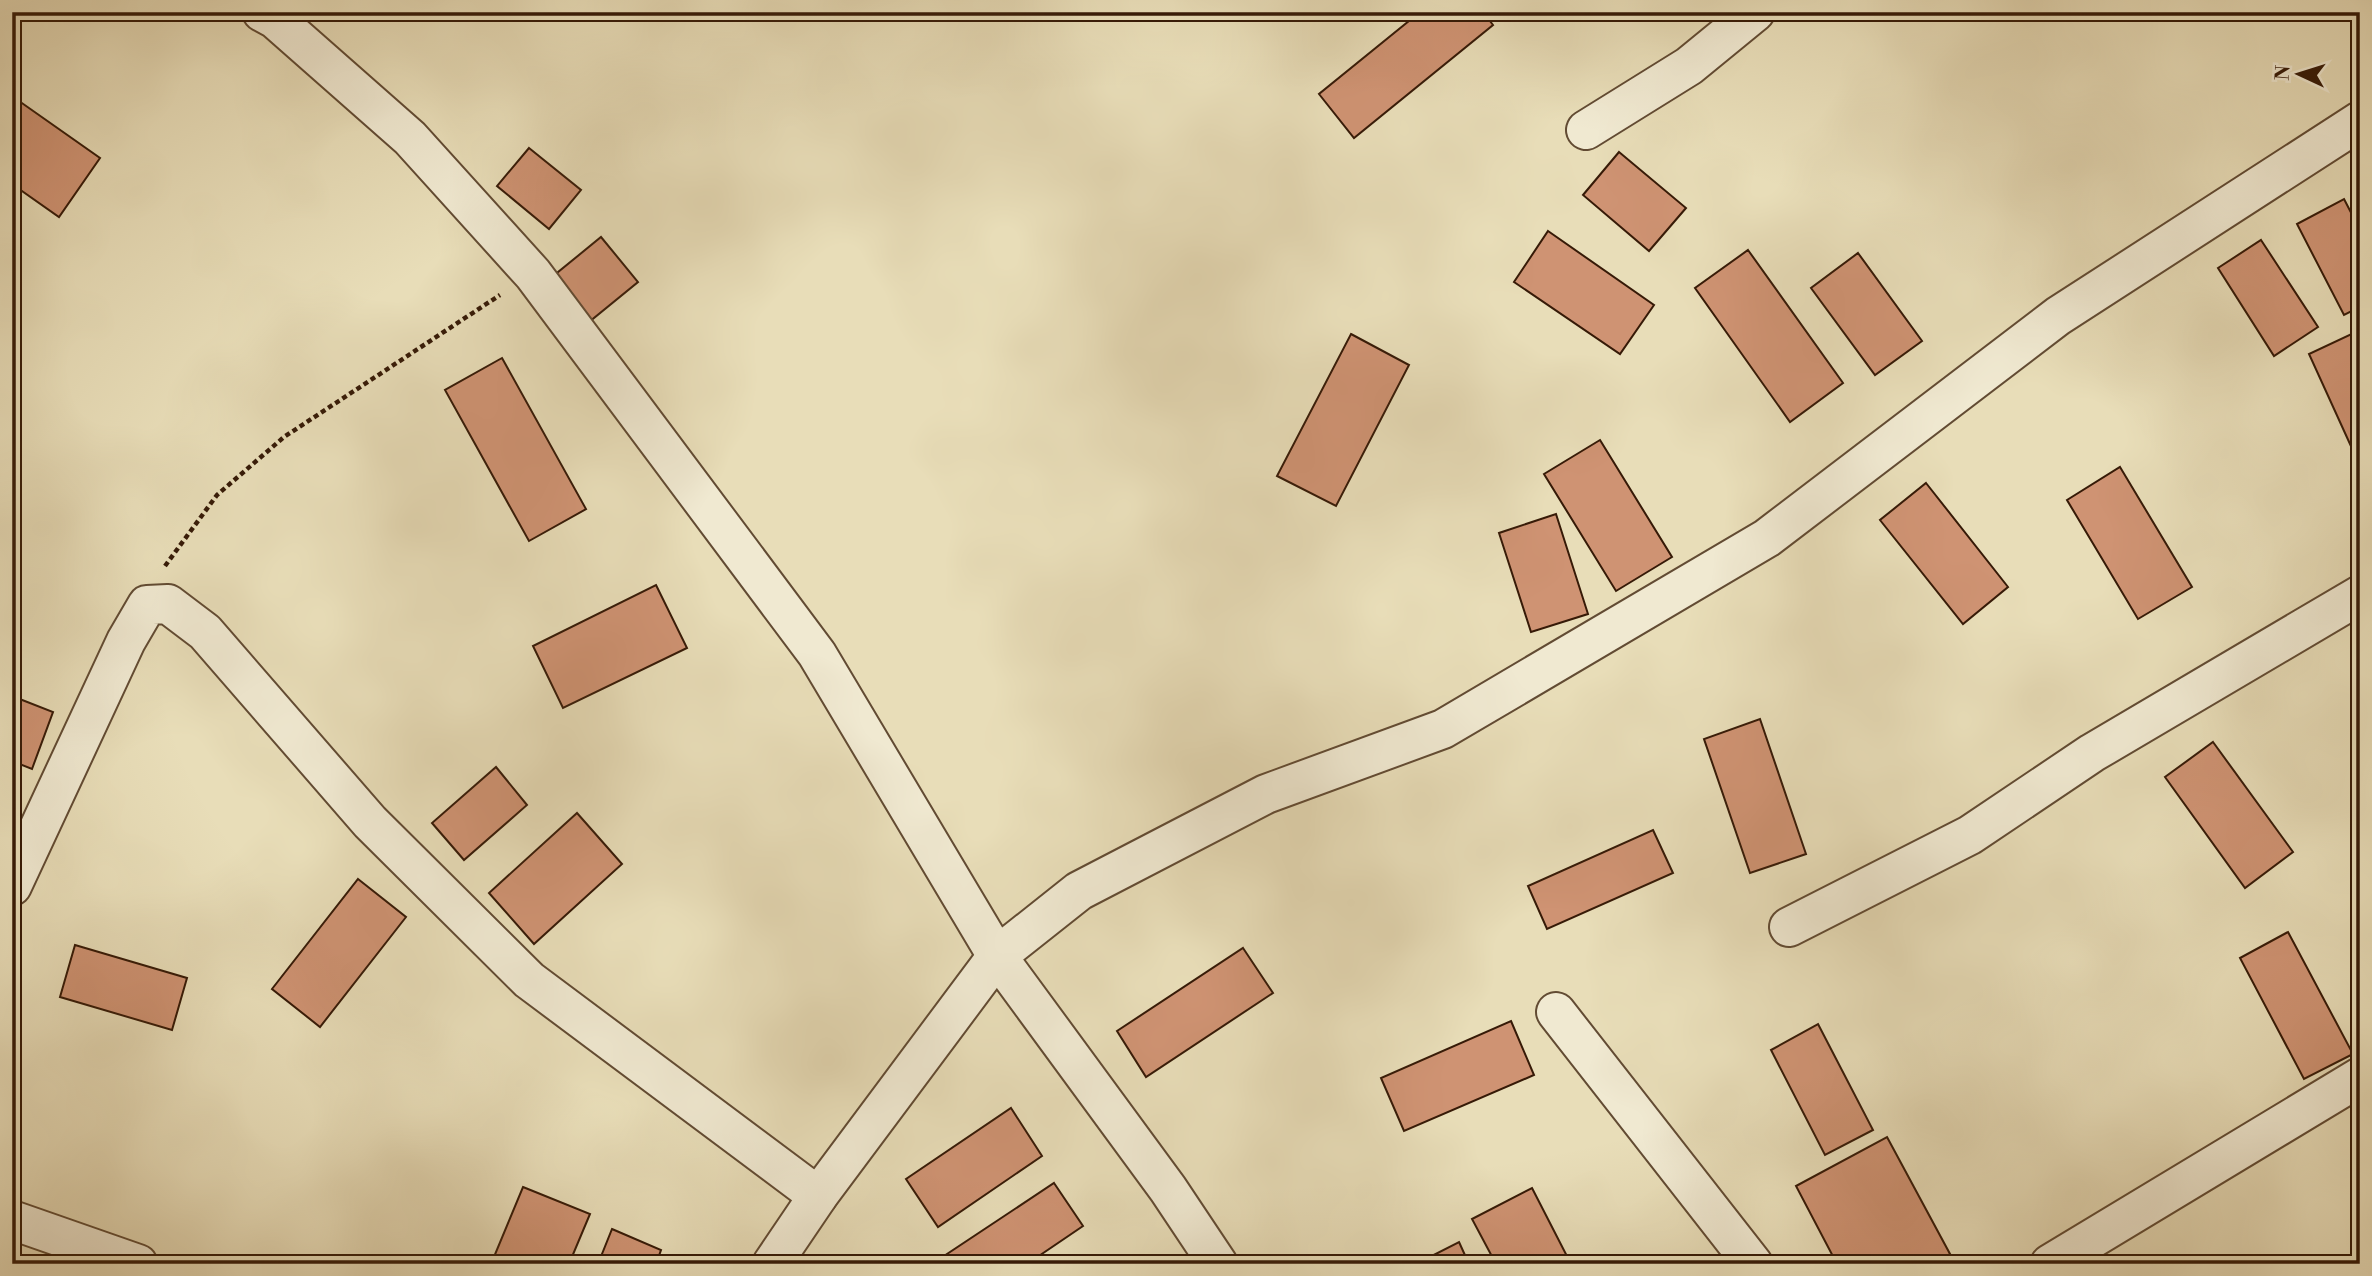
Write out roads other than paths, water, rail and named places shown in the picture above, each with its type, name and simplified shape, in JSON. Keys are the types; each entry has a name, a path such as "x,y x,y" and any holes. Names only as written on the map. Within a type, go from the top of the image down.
{"street":[{"path":"261,12 275,19 410,138 533,274 817,654 997,956 1160,1178 1218,1264"},
{"path":"1586,130 1689,66 1755,12"},
{"path":"772,1264 818,1195 997,956 1079,891 1266,794 1443,729 1767,538 2058,316 2360,121"},
{"path":"1789,927 1970,835 2092,753 2360,595"},
{"path":"12,886 127,641 147,605 168,604 205,632 370,822 529,980 818,1195"},
{"path":"1556,1012 1753,1264"},
{"path":"2050,1264 2360,1077"},
{"path":"12,1220 94,1256 138,1264"}]}
